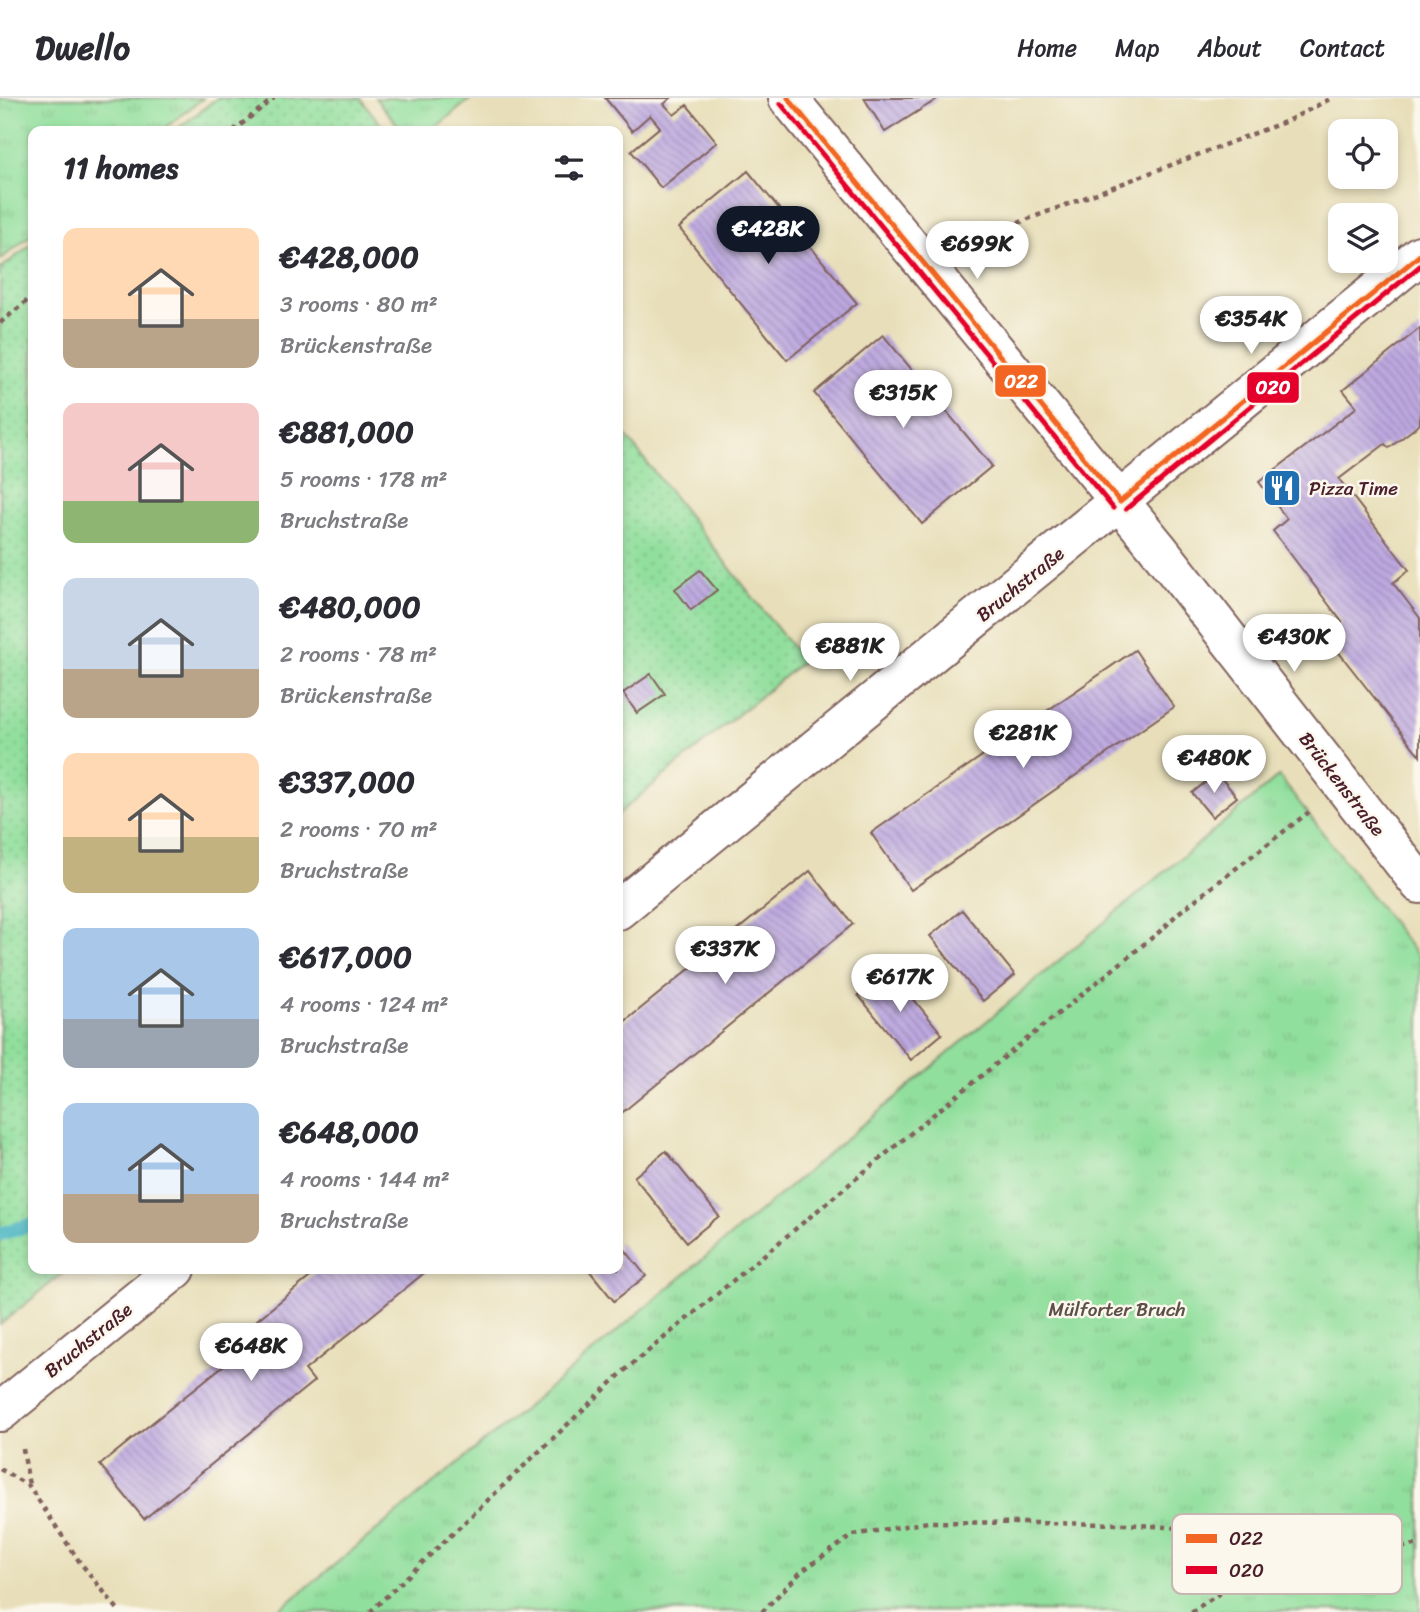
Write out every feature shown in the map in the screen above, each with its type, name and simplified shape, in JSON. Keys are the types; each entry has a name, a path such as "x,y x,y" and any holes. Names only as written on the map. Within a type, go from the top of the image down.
{"street":[{"name":"Brückenstraße","path":"788,98 1120,502 1420,884"},
{"name":"Bruchstraße","path":"623,906 1420,255"},
{"name":"Bruchstraße","path":"12,1426 171,1274"}],"path":[{"path":"239,126 274,98"},
{"path":"914,251 1010,226 1287,121 1332,98"},
{"path":"0,323 28,300"},
{"path":"369,1612 624,1371 1164,928 1177,914 1342,784"},
{"path":"12,1426 29,1486 79,1561 120,1612"},
{"path":"0,1469 29,1486"},
{"path":"762,1612 802,1571 853,1535 928,1522 1126,1524 1172,1527"},
{"path":"1402,1547 1420,1544"},
{"path":"1191,1612 1218,1594"}],"green space":[{"path":"0,98 203,98 167,126 28,126 28,237 0,260"},
{"path":"217,98 360,98 382,126 181,126"},
{"path":"375,98 472,98 437,126 399,126"},
{"path":"28,247 28,1274 62,1274 0,1325 0,269"},
{"path":"623,432 803,661 623,810"},
{"name":"Mülforter Bruch","path":"1279,776 1420,959 1420,1611 277,1612 529,1405"}],"building":[{"path":"605,98 671,98 664,104 674,115 687,105 717,142 661,188 631,151 660,127 650,115 632,131"},
{"path":"864,98 939,98 885,132"},
{"path":"748,171 857,303 787,360 679,228"},
{"path":"1420,328 1420,424 1389,448 1385,444 1339,479 1409,570 1393,583 1420,618 1420,756 1326,636 1342,622 1273,531 1287,519 1259,482 1357,407 1343,390"},
{"path":"883,335 992,466 922,524 814,393"},
{"path":"700,570 717,590 691,610 675,589"},
{"path":"1135,650 1174,707 911,890 871,833"},
{"path":"651,674 665,694 637,713 623,693"},
{"path":"1217,773 1237,797 1212,817 1192,793"},
{"path":"810,871 853,924 623,1112 623,1023"},
{"path":"962,910 1015,975 983,1001 930,936"},
{"path":"889,969 942,1034 911,1060 858,995"},
{"path":"666,1151 719,1216 687,1242 634,1177"},
{"path":"623,1247 646,1276 614,1301 592,1274 623,1274"},
{"path":"314,1274 423,1274 305,1370 314,1381 144,1519 100,1465 266,1331 257,1320"}],"waterway":[{"path":"0,1234 28,1226"}],"transit line":[{"name":"022","path":"788,98 1120,502"},
{"name":"020","path":"781,104 1113,508"},
{"name":"022","path":"1120,502 1420,255"},
{"name":"020","path":"1126,509 1420,266"}],"place":[{"name":"Pizza Time","path":"1282,488"}]}
